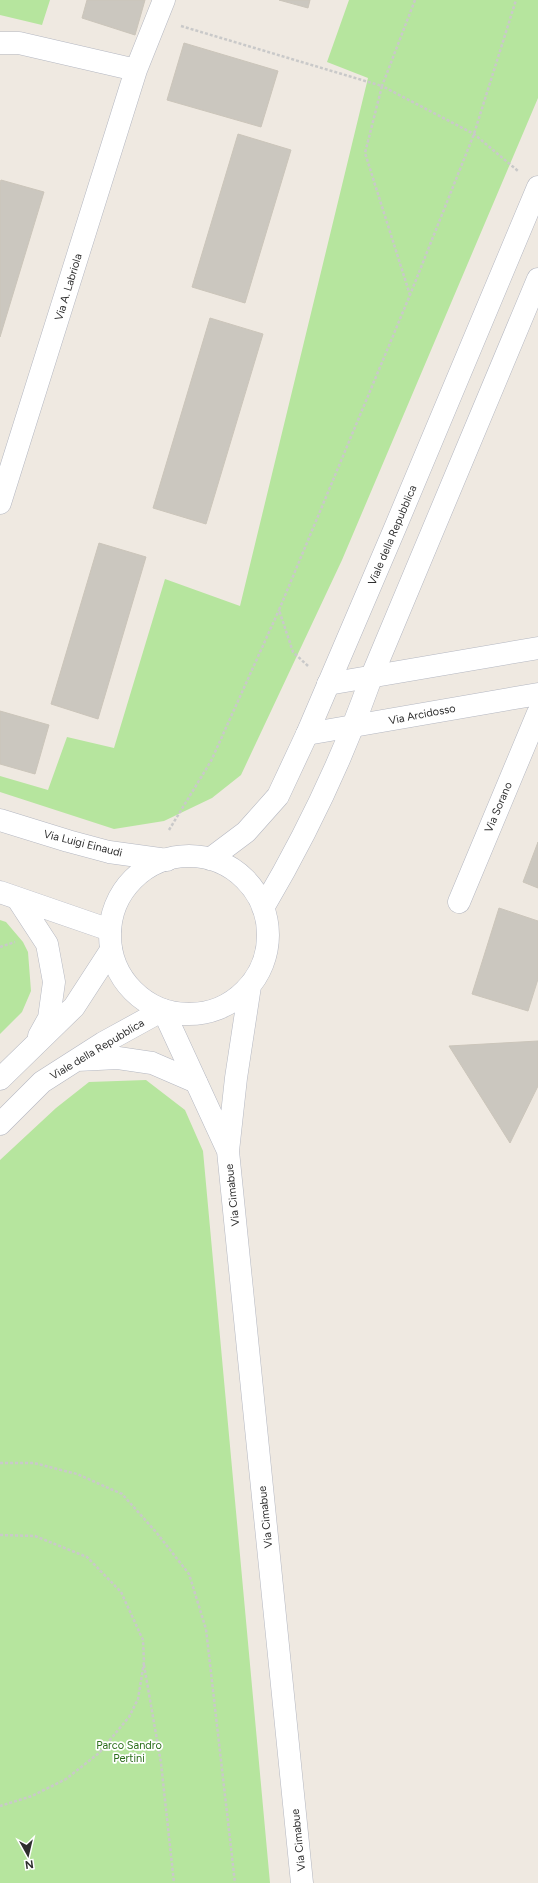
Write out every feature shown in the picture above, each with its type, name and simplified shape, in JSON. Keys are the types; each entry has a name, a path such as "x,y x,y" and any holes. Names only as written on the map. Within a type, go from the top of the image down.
{"main road":[{"name":"Via A. Labriola","path":"0,503 136,70 161,9"},
{"path":"0,43 19,43 136,70"},
{"name":"Viale della Repubblica","path":"210,859 246,832 278,796 307,734 398,521 538,187"},
{"path":"263,908 294,854 354,727 371,678 538,279"},
{"path":"328,684 371,678 538,648"},
{"name":"Via Arcidosso","path":"307,734 538,694"},
{"name":"Via Sorano","path":"459,902 538,713"},
{"name":"Via Luigi Einaudi","path":"0,820 109,852 168,860"},
{"name":"Viale della Repubblica","path":"0,1079 32,1050 74,1007 110,940 113,913 121,894 134,878 147,869 179,857 210,859 228,867 245,880 256,892 263,908 267,925 268,942 263,963 258,973 250,986 233,1001 218,1009 199,1014 181,1014 163,1010 147,1003 132,991 120,974 110,940"},
{"path":"9,895 110,940"},
{"path":"9,895 47,944 54,982 49,1018 32,1050"},
{"name":"Via Cimabue","path":"250,986 236,1078 228,1152 302,1883"},
{"name":"Viale della Repubblica","path":"0,1124 42,1082 76,1060 163,1010"},
{"name":"Via Cimabue","path":"163,1010 228,1152"},
{"path":"76,1060 118,1058 152,1063 196,1082"}],"path":[{"path":"410,296 365,154 382,86 415,0"},
{"path":"169,830 211,761 279,610 410,296 474,134 516,0"},
{"path":"161,9 382,86 474,134 538,187"},
{"path":"279,610 293,652 310,668"},
{"path":"0,1463 34,1463 77,1474 122,1494 156,1532 189,1574 206,1629 235,1883"},
{"path":"0,1535 35,1536 87,1557 120,1592 143,1640 144,1662 161,1763 174,1883"},
{"path":"0,1806 32,1796 66,1779 100,1753 129,1717 138,1699 144,1662"}],"green space":[{"path":"0,0 50,0 42,25 0,15"},
{"path":"349,0 538,0 538,98 342,560 241,775 212,798 164,821 114,829 0,792 0,776 48,790 67,737 114,748 165,579 240,606 368,78 327,62"},
{"path":"0,920 6,922 23,942 28,952 31,991 22,1012 0,1034"},
{"name":"Parco Sandro Pertini","path":"146,1080 185,1110 203,1151 270,1883 0,1883 0,1160 56,1108 89,1082"}],"building":[{"path":"87,0 145,0 135,35 82,18"},
{"path":"279,0 310,0 308,8"},
{"path":"184,43 278,71 261,127 167,100"},
{"path":"238,134 291,150 245,303 192,287"},
{"path":"1,180 44,192 0,337 0,182"},
{"path":"210,318 263,334 206,524 153,508"},
{"path":"99,543 146,557 98,719 51,704"},
{"path":"0,711 49,725 35,774 0,764"},
{"path":"538,842 538,888 523,882"},
{"path":"499,908 538,921 538,979 528,1011 472,994"},
{"path":"538,1041 538,1086 510,1143 449,1046"}]}
